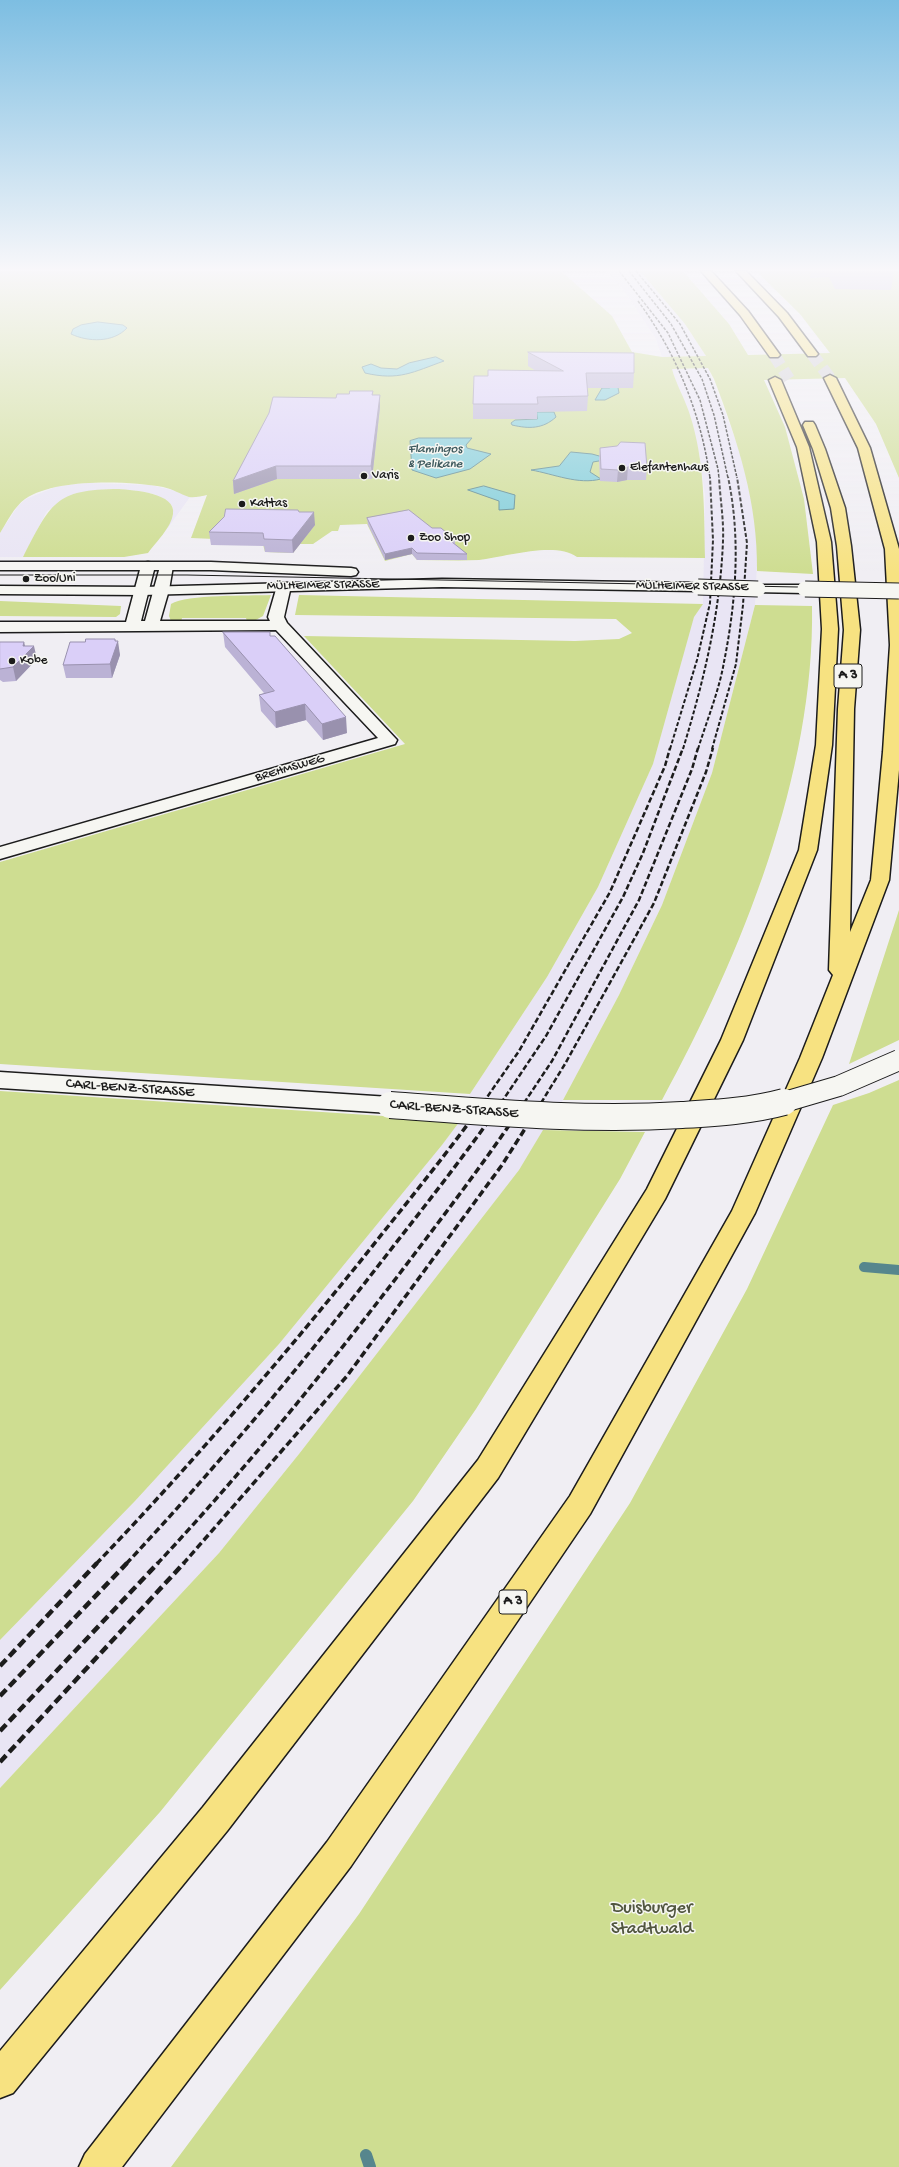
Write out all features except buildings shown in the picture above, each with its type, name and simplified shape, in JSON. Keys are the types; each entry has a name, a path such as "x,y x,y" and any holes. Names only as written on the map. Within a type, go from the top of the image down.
{"highway":[{"name":"A 3","path":"0,2080 215,1819 488,1469 657,1193 732,1040 808,850 824,745 830,629 824,542 803,447 777,372"},
{"name":"A 3","path":"98,2167 339,1854 580,1505 743,1213 811,1058 839,984 845,725 852,630 844,546 838,508 819,449 778,372"},
{"path":"830,378 864,448 892,549 898,645 892,752 880,880 839,984"}],"street":[{"name":"MÜLHEIMER STRASSE","path":"0,566 166,566 313,570 484,583"},
{"path":"132,626 148,566"},
{"path":"151,626 162,590 166,566"},
{"name":"MÜLHEIMER STRASSE","path":"0,590 142,591 284,586 484,583 899,591"},
{"path":"0,627 280,624 276,617 284,586"},
{"name":"BREHMSWEG","path":"0,853 389,740 280,624"},
{"name":"CARL-BENZ-STRASSE","path":"0,1080 549,1116 636,1118 702,1115 753,1108 806,1096 847,1083 899,1060"}],"shaded area":[{"path":"673,372 710,372 741,454 751,497 758,542 755,605 712,773 662,905 619,995 563,1100 519,1170 299,1454 219,1553 0,1788 0,1640 135,1501 279,1344 442,1145 460,1121 470,1094 547,977 598,887 653,764 694,616 703,604 705,495 699,452"},
{"path":"87,483 150,485 181,492 190,497 167,529 173,515 173,507 166,500 154,494 140,491 108,489 74,494 47,511 23,557 0,557 0,533 18,506 26,499 58,486"}],"green space":[{"path":"0,372 673,372 690,415 699,450 703,486 705,558 577,557 568,552 543,550 479,560 417,560 412,554 385,561 367,524 340,525 338,531 332,531 313,544 300,544 293,553 265,552 262,541 191,538 207,495 189,497 163,487 131,483 73,484 38,492 25,499 17,506 0,533"},
{"path":"710,372 899,372 899,478 876,424 845,378 764,380 785,427 804,499 813,574 757,571 754,521 745,473 731,426"},
{"path":"119,489 153,494 168,501 172,507 172,519 163,535 148,553 124,557 23,557 41,524 57,503 67,497 81,492"},
{"path":"271,595 263,616 254,621 247,621 246,618 182,618 181,622 171,621 169,616 171,604 179,601 204,597"},
{"path":"299,595 703,604 694,617 653,764 598,887 547,977 470,1094 0,1064 0,862 405,744 304,636 575,641 619,639 632,633 616,619 295,615"},
{"path":"0,601 121,606 120,614 116,617 0,616"},
{"path":"755,605 812,606 810,670 801,734 787,798 768,862 745,924 719,985 662,1100 563,1100 619,995 662,905 712,773"},
{"path":"899,910 899,1040 849,1064"},
{"name":"Duisburger Stadtwald","path":"899,1080 899,2167 171,2167 359,1914 630,1503 747,1289 833,1105 869,1093"},
{"path":"0,1091 460,1121 279,1344 135,1501 0,1640"},
{"path":"543,1130 645,1132 620,1179 476,1409 413,1501 160,1812 0,1990 0,1788 219,1553 299,1454 519,1170"}],"water":[{"path":"365,372 413,372 397,376"},
{"path":"617,382 619,393 605,400 595,400 602,388 609,388"},
{"path":"537,412 554,412 556,417 546,424 536,427 518,426 512,425 511,423 515,420 537,419"},
{"name":"Flamingos & Pelikane","path":"419,438 472,438 466,445 467,448 491,454 470,469 436,478 412,470 410,441"},
{"path":"571,452 592,454 610,459 593,462 590,472 601,479 584,481 575,480 531,470 559,466"},
{"path":"484,486 515,495 514,509 499,510 499,501 468,490"}],"waterway":[{"path":"864,1267 899,1270"},
{"path":"366,2155 370,2167"}],"tunnel":[{"path":"785,372 789,379"},
{"path":"826,372 830,378"}],"tram line":[{"path":"0,575 187,575 899,589"}],"railway":[{"path":"680,372 694,408 706,454 710,478"},
{"path":"687,372 700,400 719,478"},
{"path":"698,372 702,379 714,415 728,478"},
{"path":"706,372 723,415 737,478"},
{"path":"670,749 697,660 710,603 713,540 710,477"},
{"path":"683,749 698,698 715,621 723,533 719,477"},
{"path":"698,749 719,684 732,616 736,547 735,523 728,477"},
{"path":"712,749 736,664 743,605 747,543 737,477"},
{"path":"483,1103 519,1051 610,892 665,766 670,748"},
{"path":"501,1103 546,1036 623,897 643,853 683,748"},
{"path":"524,1103 552,1061 639,900 692,769 698,748"},
{"path":"541,1103 565,1064 654,903 706,772 713,748"},
{"path":"96,1564 233,1414 299,1336 425,1180 484,1102"},
{"path":"126,1564 224,1455 317,1343 441,1185 502,1102"},
{"path":"157,1564 220,1495 339,1351 462,1190 525,1102"},
{"path":"183,1564 347,1376 502,1165 542,1102"},
{"path":"0,1666 97,1563"},
{"path":"0,1696 127,1563"},
{"path":"0,1731 158,1563"},
{"path":"0,1762 184,1563"}],"place":[{"name":"Elefantenhaus","path":"622,468"},
{"name":"Varis","path":"364,476"},
{"name":"Kattas","path":"242,504"},
{"name":"Zoo Shop","path":"411,538"},
{"name":"Zoo/Uni","path":"26,579"},
{"name":"Kobe","path":"12,661"}]}
